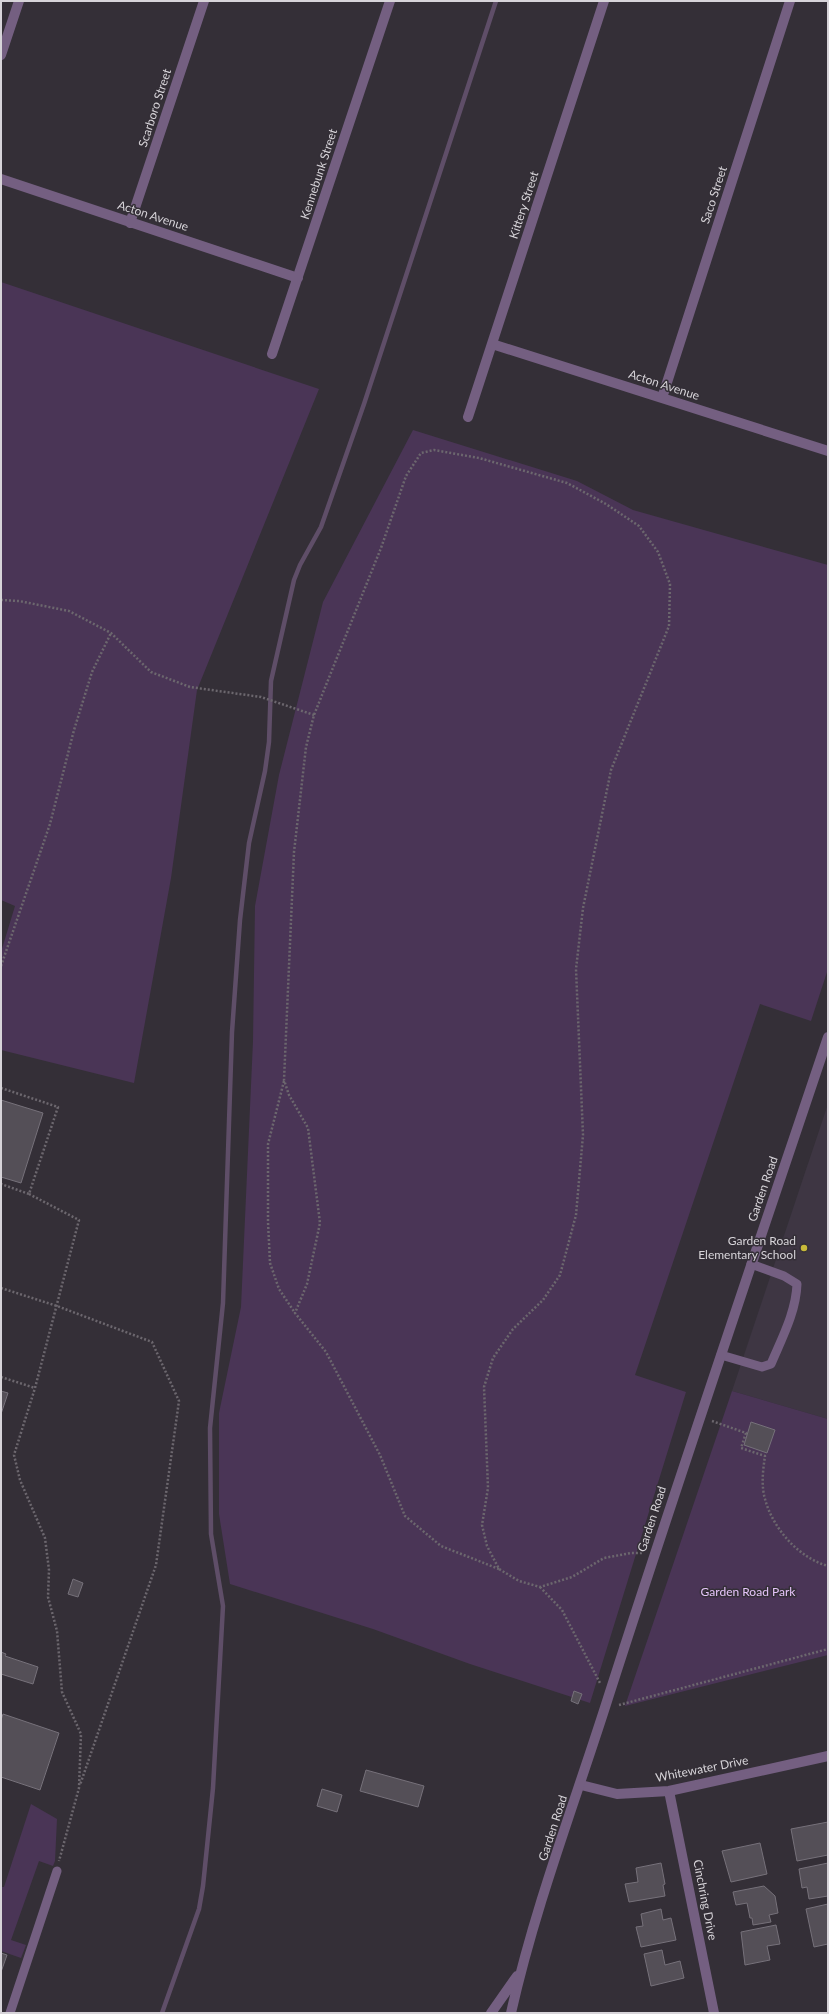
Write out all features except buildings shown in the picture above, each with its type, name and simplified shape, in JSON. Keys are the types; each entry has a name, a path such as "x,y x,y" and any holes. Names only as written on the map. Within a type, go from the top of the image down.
{"street":[{"path":"1,55 19,1"},
{"name":"Scarboro Street","path":"130,223 204,1"},
{"name":"Kennebunk Street","path":"272,354 390,1"},
{"name":"Kittery Street","path":"468,418 604,1"},
{"name":"Saco Street","path":"662,398 790,1"},
{"name":"Acton Avenue","path":"1,179 298,278"},
{"name":"Acton Avenue","path":"492,344 828,451"},
{"name":"Garden Road","path":"511,2013 520,1973 654,1554 828,1037"},
{"name":"Whitewater Drive","path":"580,1785 617,1794 669,1791 828,1756"},
{"name":"Cinchring Drive","path":"669,1791 714,2013"},
{"path":"491,2013 520,1973"}],"lane":[{"path":"721,1355 762,1367 771,1364 789,1322 797,1296 797,1284 784,1276 751,1264"},
{"path":"10,2013 57,1871"}],"path":[{"path":"499,1569 487,1546 482,1525 488,1488 484,1387 493,1358 513,1329 543,1300 560,1275 576,1216 583,1135 576,969 583,908 611,770 669,626 670,584 658,552 639,526 606,504 567,484 479,458 434,450 421,453 406,476 381,548 314,715 306,747 294,852 284,1080 268,1144 268,1222 270,1263 279,1289 295,1313 326,1352 380,1455 404,1516 440,1546 499,1569 518,1581 540,1588 562,1610 608,1698"},
{"path":"1,600 19,601 69,611 111,633 152,672 190,687 261,697 314,715"},
{"path":"1,966 50,824 74,730 92,672 111,633"},
{"path":"284,1080 289,1095 308,1128 320,1223 306,1284 295,1313"},
{"path":"1,1088 58,1107 29,1194"},
{"path":"1,1184 29,1194 79,1220 35,1388 14,1455 20,1480 45,1538 50,1570 48,1597 58,1631 62,1692 81,1734 79,1788"},
{"path":"1,1288 56,1306 152,1342 179,1401 156,1565 79,1788 57,1871"},
{"path":"1,1377 35,1388"},
{"path":"700,1417 746,1433 741,1448 765,1456 763,1481 765,1499 776,1523 794,1546 808,1558 828,1566"},
{"path":"540,1588 572,1577 604,1558 631,1553 654,1554"},
{"path":"605,1708 828,1649"}],"shaded area":[{"name":"Garden Road Elementary School","path":"828,1104 828,1419 732,1391"}],"green space":[{"path":"1,282 319,389 197,690 171,878 134,1083 1,1050 1,952 15,906 1,900"},
{"path":"413,430 577,481 633,510 828,565 828,969 811,1021 760,1004 635,1375 686,1392 590,1703 470,1664 373,1629 230,1584 219,1514 219,1413 241,1307 253,1041 255,906 279,775 323,602"},
{"name":"Garden Road Park","path":"732,1391 828,1419 828,1655 625,1706"},
{"path":"31,1804 57,1819 55,1861 53,1866 39,1861 11,1940 26,1945 21,1958 1,1951 1,1887 4,1887"}],"waterway":[{"path":"162,2013 199,1909 203,1886 213,1788 223,1606 211,1534 210,1428 223,1303 232,1032 240,920 249,843 265,771 269,742 271,681 294,580 300,565 321,527 364,404 496,1"}],"place":[{"name":"Garden Road Elementary School","path":"804,1248"}]}
